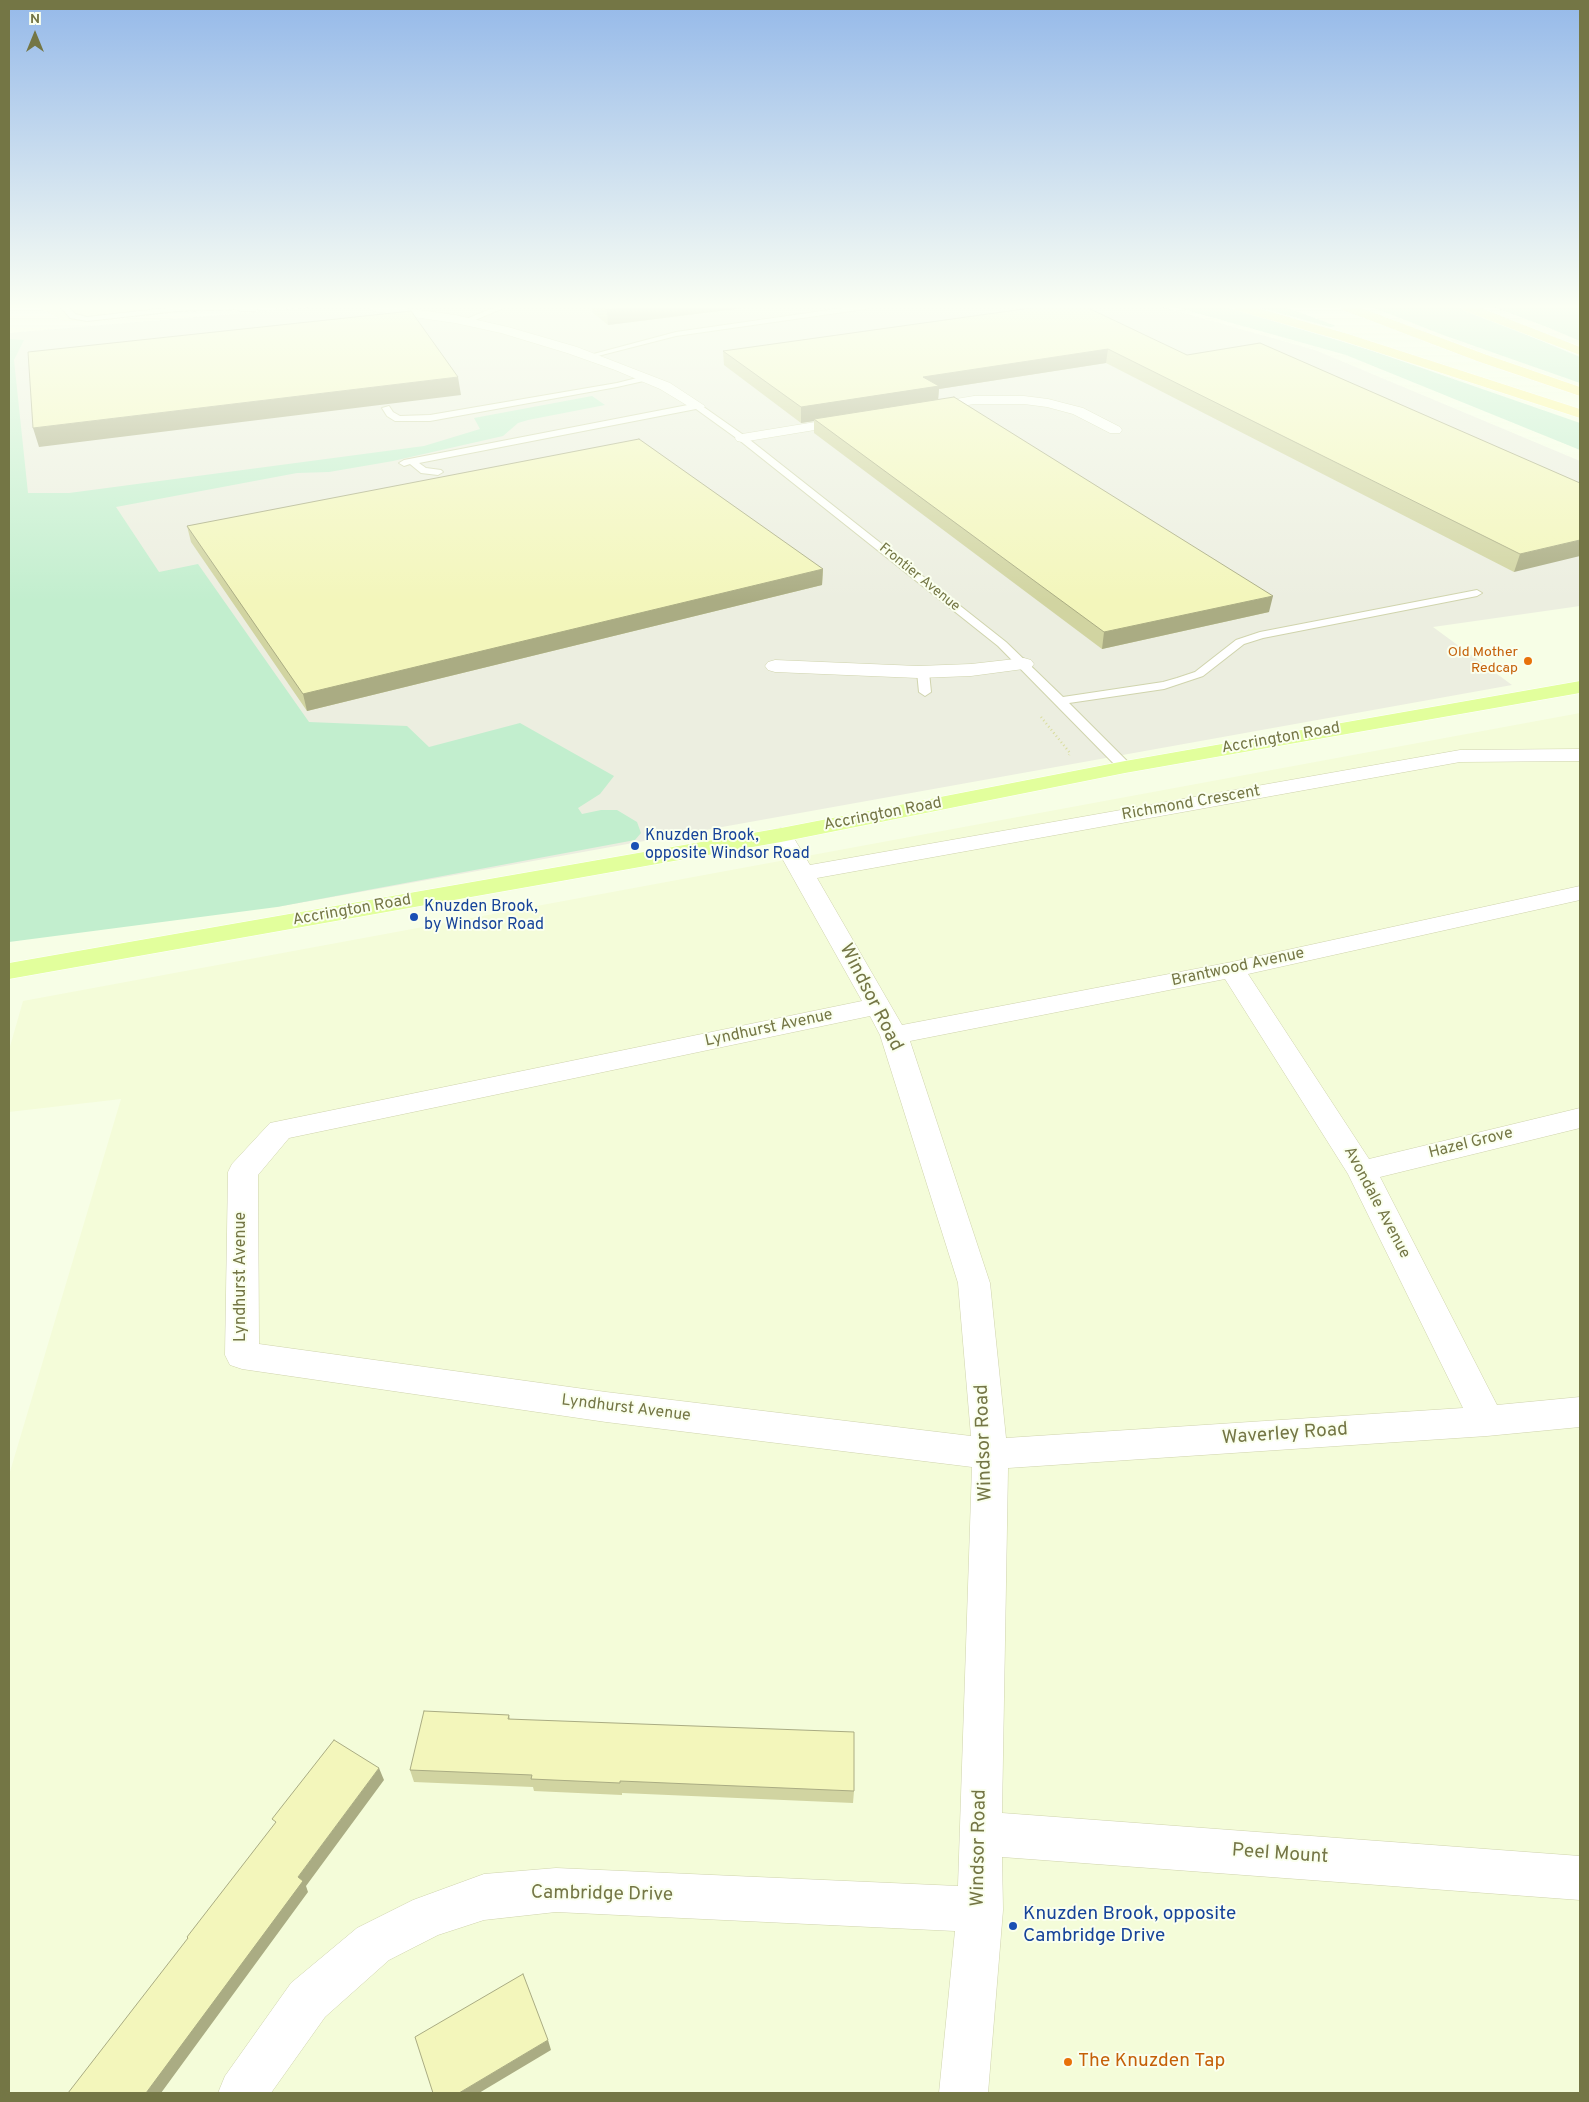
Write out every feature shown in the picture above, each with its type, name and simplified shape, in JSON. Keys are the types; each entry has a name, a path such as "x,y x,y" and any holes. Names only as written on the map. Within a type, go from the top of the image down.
{"highway":[{"path":"1553,405 1580,414"}],"main road":[{"name":"Accrington Road","path":"9,971 780,835 1125,767 1580,687"}],"street":[{"path":"916,410 944,405"},
{"path":"1055,405 1078,412 1116,430"},
{"path":"742,438 868,417"},
{"path":"775,666 923,672 971,670 1024,664"},
{"name":"Richmond Crescent","path":"804,873 1460,756 1580,755"},
{"name":"Windsor Road","path":"780,835 804,873 886,1021 974,1284 990,1454 980,1833 980,1910 964,2093"},
{"name":"Brantwood Avenue","path":"886,1021 1232,970 1580,893"},
{"name":"Avondale Avenue","path":"1232,970 1362,1171 1487,1421"},
{"name":"Lyndhurst Avenue","path":"886,1021 280,1130 243,1172 242,1355 606,1407 990,1454"},
{"name":"Hazel Grove","path":"1362,1171 1580,1118"},
{"name":"Waverley Road","path":"990,1454 1487,1421 1580,1412"},
{"name":"Peel Mount","path":"980,1833 1580,1878"},
{"name":"Cambridge Drive","path":"242,2093 308,2000 373,1944 429,1916 484,1896 556,1890 980,1910"}],"lane":[{"path":"386,408 390,414 398,419 430,418 504,405"},
{"path":"438,472 424,471 408,463 698,406"},
{"name":"Frontier Avenue","path":"698,406 742,438 994,638 1024,664 1125,767"},
{"path":"1060,701 1155,687 1181,680 1199,674 1240,642 1260,636 1477,593"},
{"path":"923,672 925,692"}],"shaded area":[{"path":"9,405 1447,405 1580,461 1580,606 1433,627 1512,685 277,907 9,557"},
{"path":"9,405 19,405 28,493 69,493 424,446 480,429 474,418 543,405 605,405 528,420 518,423 503,436 393,461 329,472 297,473 116,507 159,572 198,564 309,722 407,726 429,747 520,723 614,776 600,794 578,808 582,814 601,810 617,810 637,822 641,833 635,840 277,907 9,942"},
{"path":"1469,405 1528,405 1580,423 1580,450"},
{"path":"1580,713 1580,2093 9,2093 9,1475 121,1099 9,1112 9,1050 23,1001"}],"building":[{"path":"31,405 224,405 33,428"},
{"path":"902,405 967,405 1273,596 1104,632 814,419"},
{"path":"1221,405 1402,405 1580,483 1580,540 1520,554"},
{"path":"639,439 823,569 303,694 187,526"},
{"path":"424,1711 509,1715 508,1719 854,1732 854,1791 531,1779 532,1775 410,1770"},
{"path":"334,1740 379,1768 298,1877 303,1881 146,2093 68,2093 276,1822 272,1819"},
{"path":"523,1974 548,2040 459,2093 433,2093 415,2037"}],"place":[{"name":"Old Mother Redcap","path":"1528,661"},
{"name":"Knuzden Brook, opposite Windsor Road","path":"635,846"},
{"name":"Knuzden Brook, by Windsor Road","path":"414,917"},
{"name":"Knuzden Brook, opposite Cambridge Drive","path":"1013,1926"},
{"name":"The Knuzden Tap","path":"1068,2062"}]}
